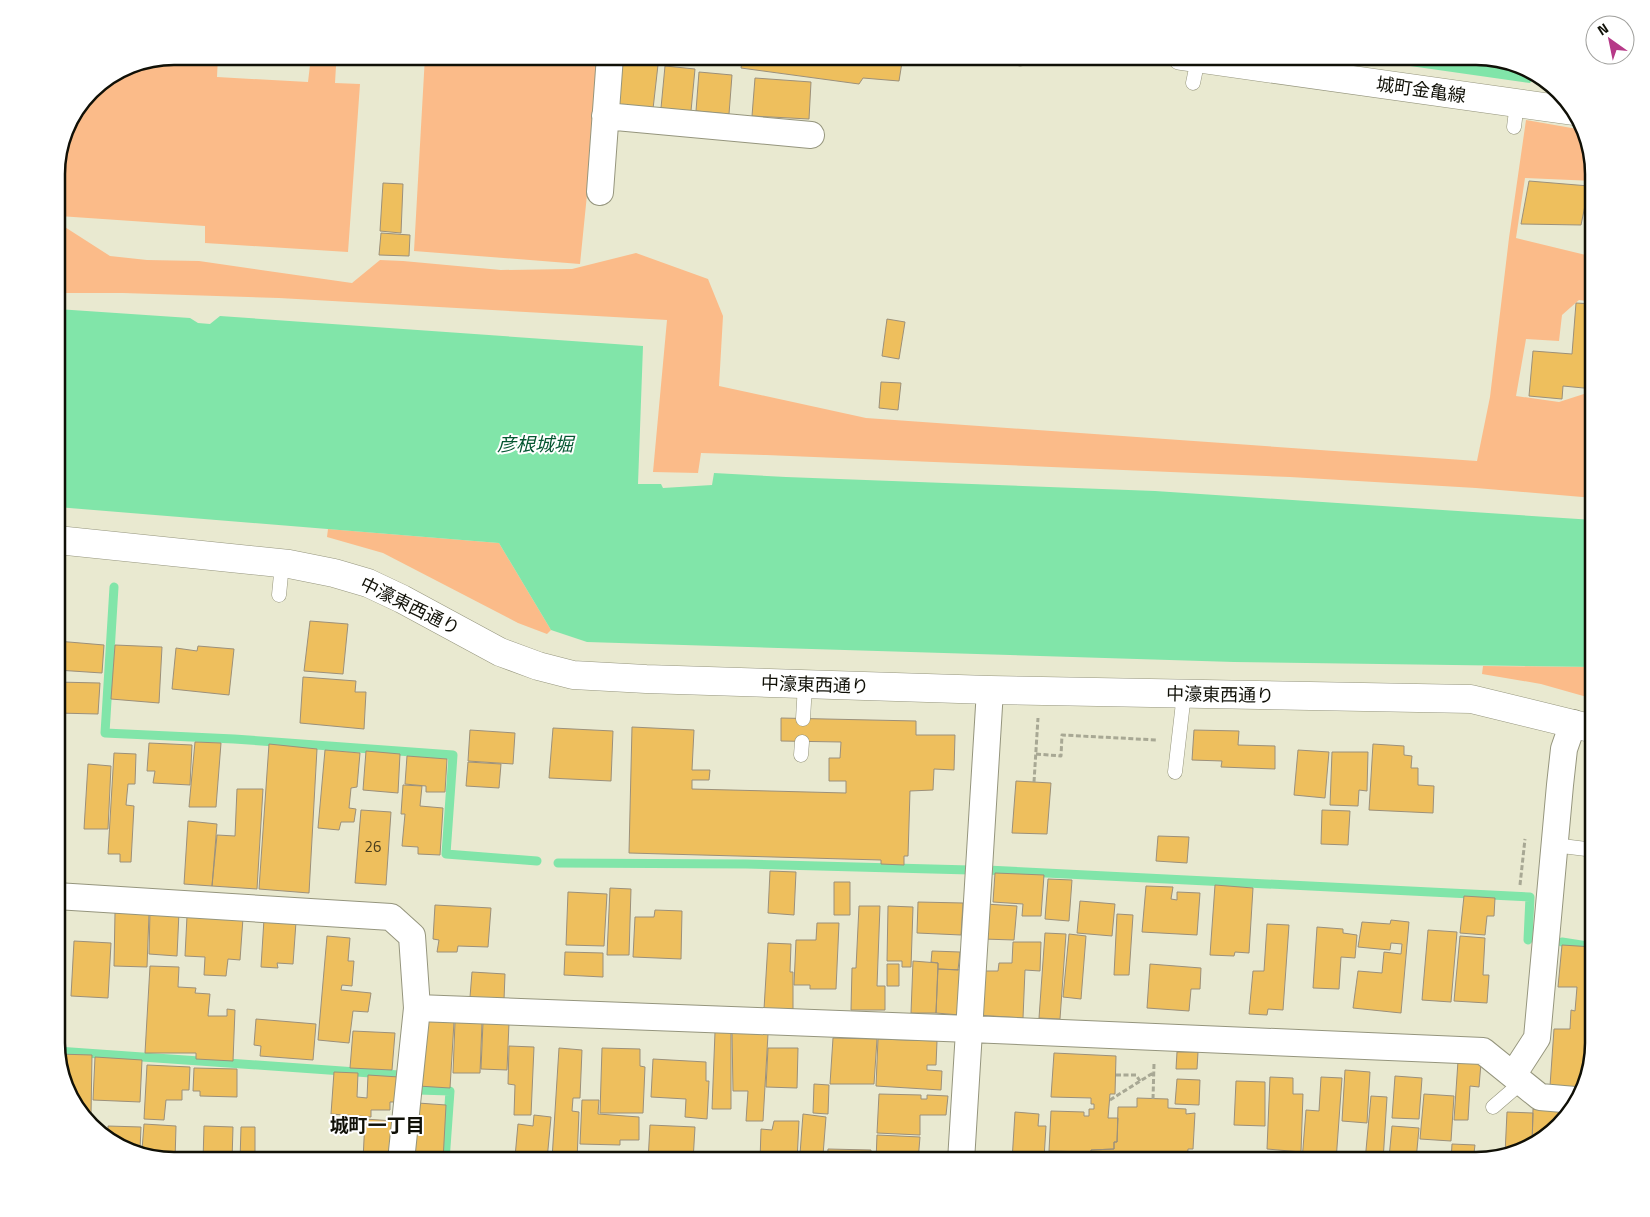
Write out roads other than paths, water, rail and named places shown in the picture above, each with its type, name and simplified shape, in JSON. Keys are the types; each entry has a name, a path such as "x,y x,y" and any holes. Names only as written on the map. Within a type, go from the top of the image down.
{"main road":[{"name":"城町金亀線","path":"1190,66 1515,115 1566,111"},
{"name":"中濠東西通り","path":"65,541 282,564 334,573 368,583 402,599 500,652 538,666 573,675 637,679 990,690 1471,699 1584,726"}],"street":[{"path":"600,192 609,65"},
{"path":"605,116 810,135"},
{"path":"963,1152 984,1033 990,690"},
{"path":"1518,1078 1537,1038 1564,750 1584,726"},
{"path":"65,896 153,893 391,917 412,936 417,1008 402,1152"},
{"path":"417,1008 535,1007 1216,1045 1482,1050 1540,1097 1569,1099"}],"lane":[{"path":"279,595 282,564"},
{"path":"803,719 805,685"},
{"path":"1175,772 1184,694"},
{"path":"1554,845 1585,849"},
{"path":"1492,1107 1518,1078"}],"water":[{"path":"1403,65 1483,65 1498,67 1524,76 1532,80 1530,83"},
{"name":"彦根城堀","path":"65,310 190,318 198,323 210,324 220,316 643,346 638,484 661,484 663,488 712,485 714,473 1155,491 1585,519 1585,667 1234,662 587,642 551,630 499,543 65,508"}],"waterway":[{"path":"114,587 105,733 234,739 453,755 446,854 537,861"},
{"path":"558,863 746,864 970,870"},
{"path":"987,870 1530,897 1528,940"},
{"path":"1562,942 1585,946"},
{"path":"65,1052 399,1075"},
{"path":"418,1090 450,1091 446,1152"}],"district":[{"name":"城町一丁目","path":"377,1125"}]}
